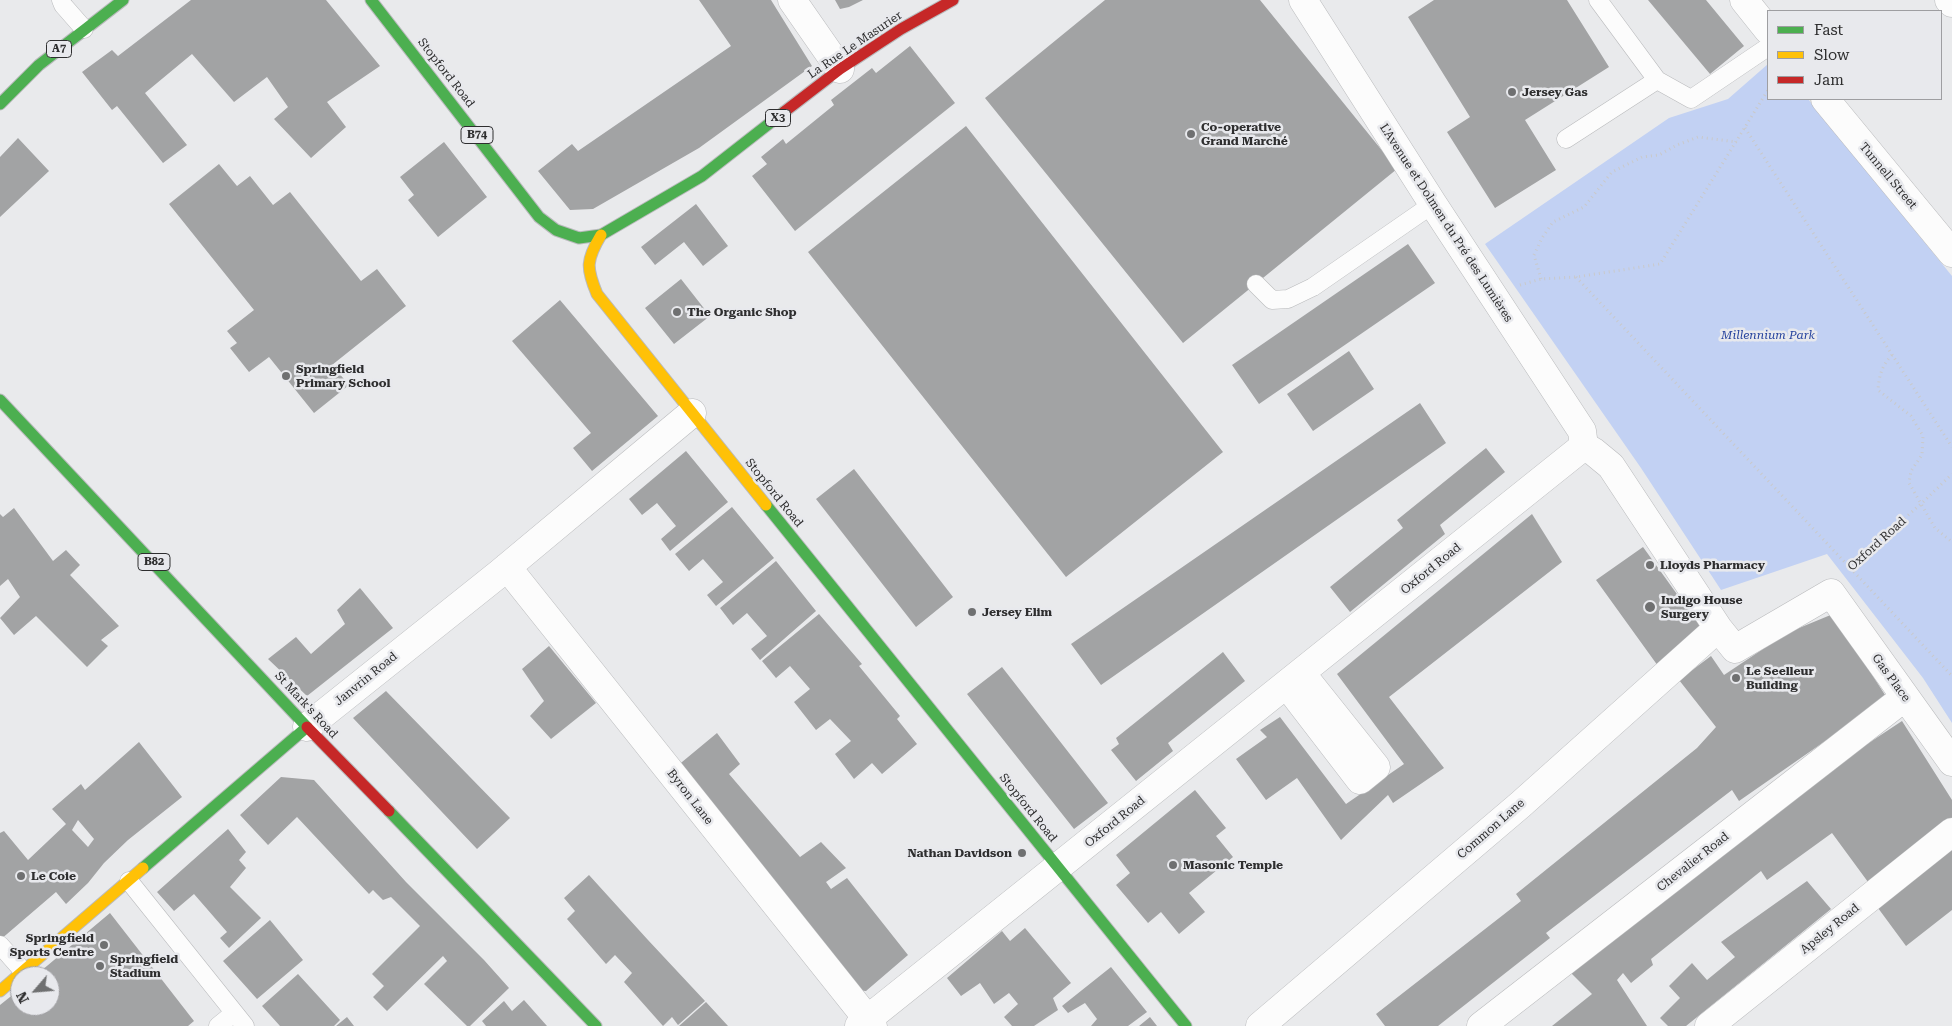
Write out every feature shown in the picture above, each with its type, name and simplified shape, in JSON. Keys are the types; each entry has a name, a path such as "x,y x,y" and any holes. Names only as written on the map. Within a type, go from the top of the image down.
{"main road":[{"name":"A7","path":"0,104 39,65 123,0"},
{"name":"Stopford Road","path":"371,0 539,217 556,230 579,238 601,234"},
{"name":"La Rue Le Masurier","path":"601,234 702,176 840,69 901,29 953,0"},
{"name":"Stopford Road","path":"601,234 588,255 588,273 597,294 1186,1026"},
{"name":"St Mark's Road","path":"0,400 307,727 596,1026"},
{"name":"Janvrin Road","path":"29,966 307,727"},
{"name":"Janvrin Road","path":"0,991 10,982"}],"street":[{"path":"792,0 840,69"},
{"name":"L'Avenue et Dolmen du Pré des Lumières","path":"1303,0 1433,204 1582,431 1584,446"},
{"path":"1744,0 1767,29"},
{"name":"Tunnell Street","path":"1825,100 1952,253"},
{"name":"Janvrin Road","path":"307,727 507,567 692,412"},
{"path":"1584,446 1611,466 1718,628 1735,650 1831,593"},
{"name":"Oxford Road","path":"866,1024 1584,446"},
{"name":"Byron Lane","path":"507,567 866,1024"},
{"name":"Gas Place","path":"1831,593 1952,762"},
{"name":"Common Lane","path":"1260,1026 1520,805 1718,628"},
{"name":"Chevalier Road","path":"1481,1026 1905,697"},
{"name":"Apsley Road","path":"1710,1026 1952,832"}],"lane":[{"path":"61,0 63,5 84,29"},
{"path":"1598,0 1657,80 1691,99 1767,48"},
{"path":"1566,138 1657,80"},
{"path":"1256,284 1272,300 1288,299 1313,287 1433,204"},
{"path":"129,881 239,1019 218,1026"},
{"path":"0,945 19,966"}],"path":[{"path":"1491,293 1540,279 1660,264 1767,92"},
{"path":"1745,128 1952,447"},
{"path":"1540,279 1534,255 1542,238 1553,222 1584,207 1612,172 1642,156 1659,155 1677,145 1698,137 1737,142"},
{"path":"1576,276 1952,676"},
{"path":"1892,355 1884,362 1878,390 1911,416 1923,436 1922,455 1911,471 1910,483 1935,528 1952,542"},
{"name":"Oxford Road","path":"1831,593 1849,566 1922,504 1952,474"}],"green space":[{"name":"Millennium Park","path":"1767,65 1767,100 1809,100 1952,276 1952,723 1923,678 1827,554 1721,590 1641,468 1485,244 1669,118 1728,99"}],"building":[{"path":"191,0 326,0 380,66 327,102 346,127 311,158 274,119 288,107 267,77 234,102 192,54 145,93 187,145 163,163 117,106 112,110 82,72 112,50 118,56"},
{"path":"699,0 771,0 812,66 699,148 593,209 570,210 538,171 572,144 578,151 731,46"},
{"path":"835,0 863,0 840,9"},
{"path":"1105,0 1260,0 1397,169 1183,343 985,98"},
{"name":"Jersey Gas","path":"1434,0 1567,0 1609,67 1525,120 1556,170 1495,208 1447,132 1470,117 1408,17"},
{"path":"1648,0 1706,0 1744,46 1710,74"},
{"path":"910,46 955,103 795,231 752,176 767,164 761,157 783,139 786,144 834,105 831,100 872,68 876,73"},
{"path":"966,126 1223,452 1066,577 808,252"},
{"path":"18,138 49,171 0,217 0,157"},
{"path":"444,142 487,197 438,237 408,200 414,195 400,177"},
{"path":"219,164 237,186 250,176 273,205 290,192 361,281 377,269 406,306 332,365 349,385 314,413 269,357 249,372 230,348 237,343 227,331 254,310 169,204"},
{"path":"696,204 728,246 703,266 684,242 655,265 641,247"},
{"path":"1408,244 1435,283 1259,404 1232,365"},
{"name":"The Organic Shop","path":"681,279 710,316 674,344 645,308"},
{"path":"560,300 658,416 592,471 573,448 591,433 512,341"},
{"path":"1349,351 1374,389 1313,431 1287,394"},
{"path":"1420,403 1446,443 1101,685 1071,644"},
{"path":"1486,448 1505,472 1440,525 1445,534 1350,612 1330,587 1403,528 1397,520"},
{"path":"686,451 728,502 670,551 661,539 676,526 657,503 642,515 629,499"},
{"path":"854,469 953,597 916,627 816,499"},
{"path":"732,507 774,558 716,606 707,595 723,582 703,559 689,571 675,554"},
{"path":"14,508 53,561 66,550 80,565 70,575 119,626 101,640 108,646 87,667 36,616 14,635 0,618 20,597 8,579 0,586 0,514 3,517"},
{"path":"1532,514 1562,562 1389,697 1444,768 1393,803 1388,795 1341,840 1297,778 1266,800 1236,759 1267,737 1260,730 1280,717 1346,804 1404,764 1337,674"},
{"name":"Indigo House Surgery","path":"1643,547 1705,633 1658,666 1596,580"},
{"path":"776,561 816,611 760,660 751,649 767,636 747,613 733,625 720,608"},
{"path":"360,588 393,628 307,696 268,659 296,637 311,654 345,624 337,610"},
{"path":"819,614 862,664 859,666 900,716 897,719 917,744 882,774 872,763 854,779 835,754 851,741 830,719 816,730 794,702 810,689 790,666 776,678 762,661"},
{"path":"1833,614 1887,698 1739,801 1732,790 1546,933 1550,938 1438,1026 1385,1026 1376,1014 1521,901 1516,894 1697,748 1716,727 1679,680 1711,656 1724,675 1787,633"},
{"path":"549,646 596,703 551,739 530,716 544,701 522,669"},
{"path":"1223,652 1245,681 1168,743 1173,751 1136,781 1111,750 1119,744 1116,738"},
{"path":"1002,667 1108,803 1074,829 967,694"},
{"path":"386,691 510,818 477,849 353,718"},
{"path":"1902,721 1952,800 1952,819 1868,882 1832,833 1767,880 1761,871 1651,959 1653,965 1631,983 1623,973 1617,980 1647,1026 1552,1026 1592,994 1570,972 1840,762"},
{"path":"717,733 740,764 729,774 800,857 821,842 846,868 826,882 831,889 847,878 908,955 866,991 856,990 676,767"},
{"path":"139,742 182,797 128,840 66,904 56,892 0,940 0,833 4,831 28,860 66,824 52,809 81,784 85,790","holes":["78,820 94,839 88,847 72,830"]},
{"path":"281,777 314,780 406,882 484,960 509,988 470,1026 467,1026 424,984 447,961 443,956 387,1011 373,997 384,986 372,974 420,926 391,897 383,900 373,890 369,894 297,817 268,845 240,815"},
{"name":"Masonic Temple","path":"1195,790 1226,828 1216,836 1233,857 1189,893 1205,912 1179,934 1161,912 1148,923 1116,885 1130,873 1116,855"},
{"path":"228,829 246,852 239,860 246,868 230,887 261,918 229,948 220,938 227,932 194,894 174,911 157,892"},
{"path":"1952,849 1952,910 1906,946 1878,908"},
{"path":"589,875 705,1001 678,1025 672,1017 663,1026 624,982 632,973 615,955 606,964 567,919 575,911 564,898"},
{"path":"1807,881 1831,909 1686,1026 1668,1026 1660,1018 1680,998 1669,986 1692,963 1707,980 1735,957 1721,942"},
{"name":"Springfield Stadium","path":"110,913 194,1021 188,1026 0,1026 0,1005 10,997 10,1016 60,1016 60,966 47,966"},
{"path":"270,920 303,960 257,999 223,961"},
{"path":"1025,928 1071,983 1053,998 1058,1010 1034,1026 1012,1026 1004,1017 1018,1004 1009,993 994,1004 980,983 961,996 947,978 1002,931 1010,941"},
{"path":"1111,967 1147,1012 1128,1026 1091,1026 1097,1019 1085,1003 1068,1013 1062,1006"},
{"path":"298,974 340,1020 334,1026 280,1026 262,1006"},
{"path":"524,1000 547,1026 486,1026 482,1021 504,1001 512,1011"},
{"path":"706,1002 728,1026 679,1026"},
{"path":"347,1017 354,1026 336,1026"},
{"path":"1150,1017 1157,1026 1139,1026"}],"traffic: fast":[{"path":"0,104 39,65 123,0"},
{"path":"371,0 539,217 556,230 579,238 601,235 702,176 784,112"},
{"path":"0,400 307,727 143,868"},
{"path":"766,505 1186,1026"},
{"path":"389,811 596,1026"}],"traffic: slow":[{"path":"601,235 592,251 589,264 589,270 597,294 766,505"},
{"path":"0,991 143,868"}],"traffic: jam":[{"path":"784,112 840,69 901,29 953,0"},
{"path":"307,727 389,811"}],"place":[{"name":"Jersey Gas","path":"1512,92"},
{"name":"Co-operative Grand Marché","path":"1191,134"},
{"name":"The Organic Shop","path":"677,312"},
{"name":"Springfield Primary School","path":"286,376"},
{"name":"Lloyds Pharmacy","path":"1650,565"},
{"name":"Indigo House Surgery","path":"1650,607"},
{"name":"Jersey Elim","path":"972,612"},
{"name":"Le Seelleur Building","path":"1736,678"},
{"name":"Nathan Davidson","path":"1022,853"},
{"name":"Masonic Temple","path":"1173,865"},
{"name":"Le Coie","path":"21,876"},
{"name":"Springfield Sports Centre","path":"104,945"},
{"name":"Springfield Stadium","path":"100,966"}]}
